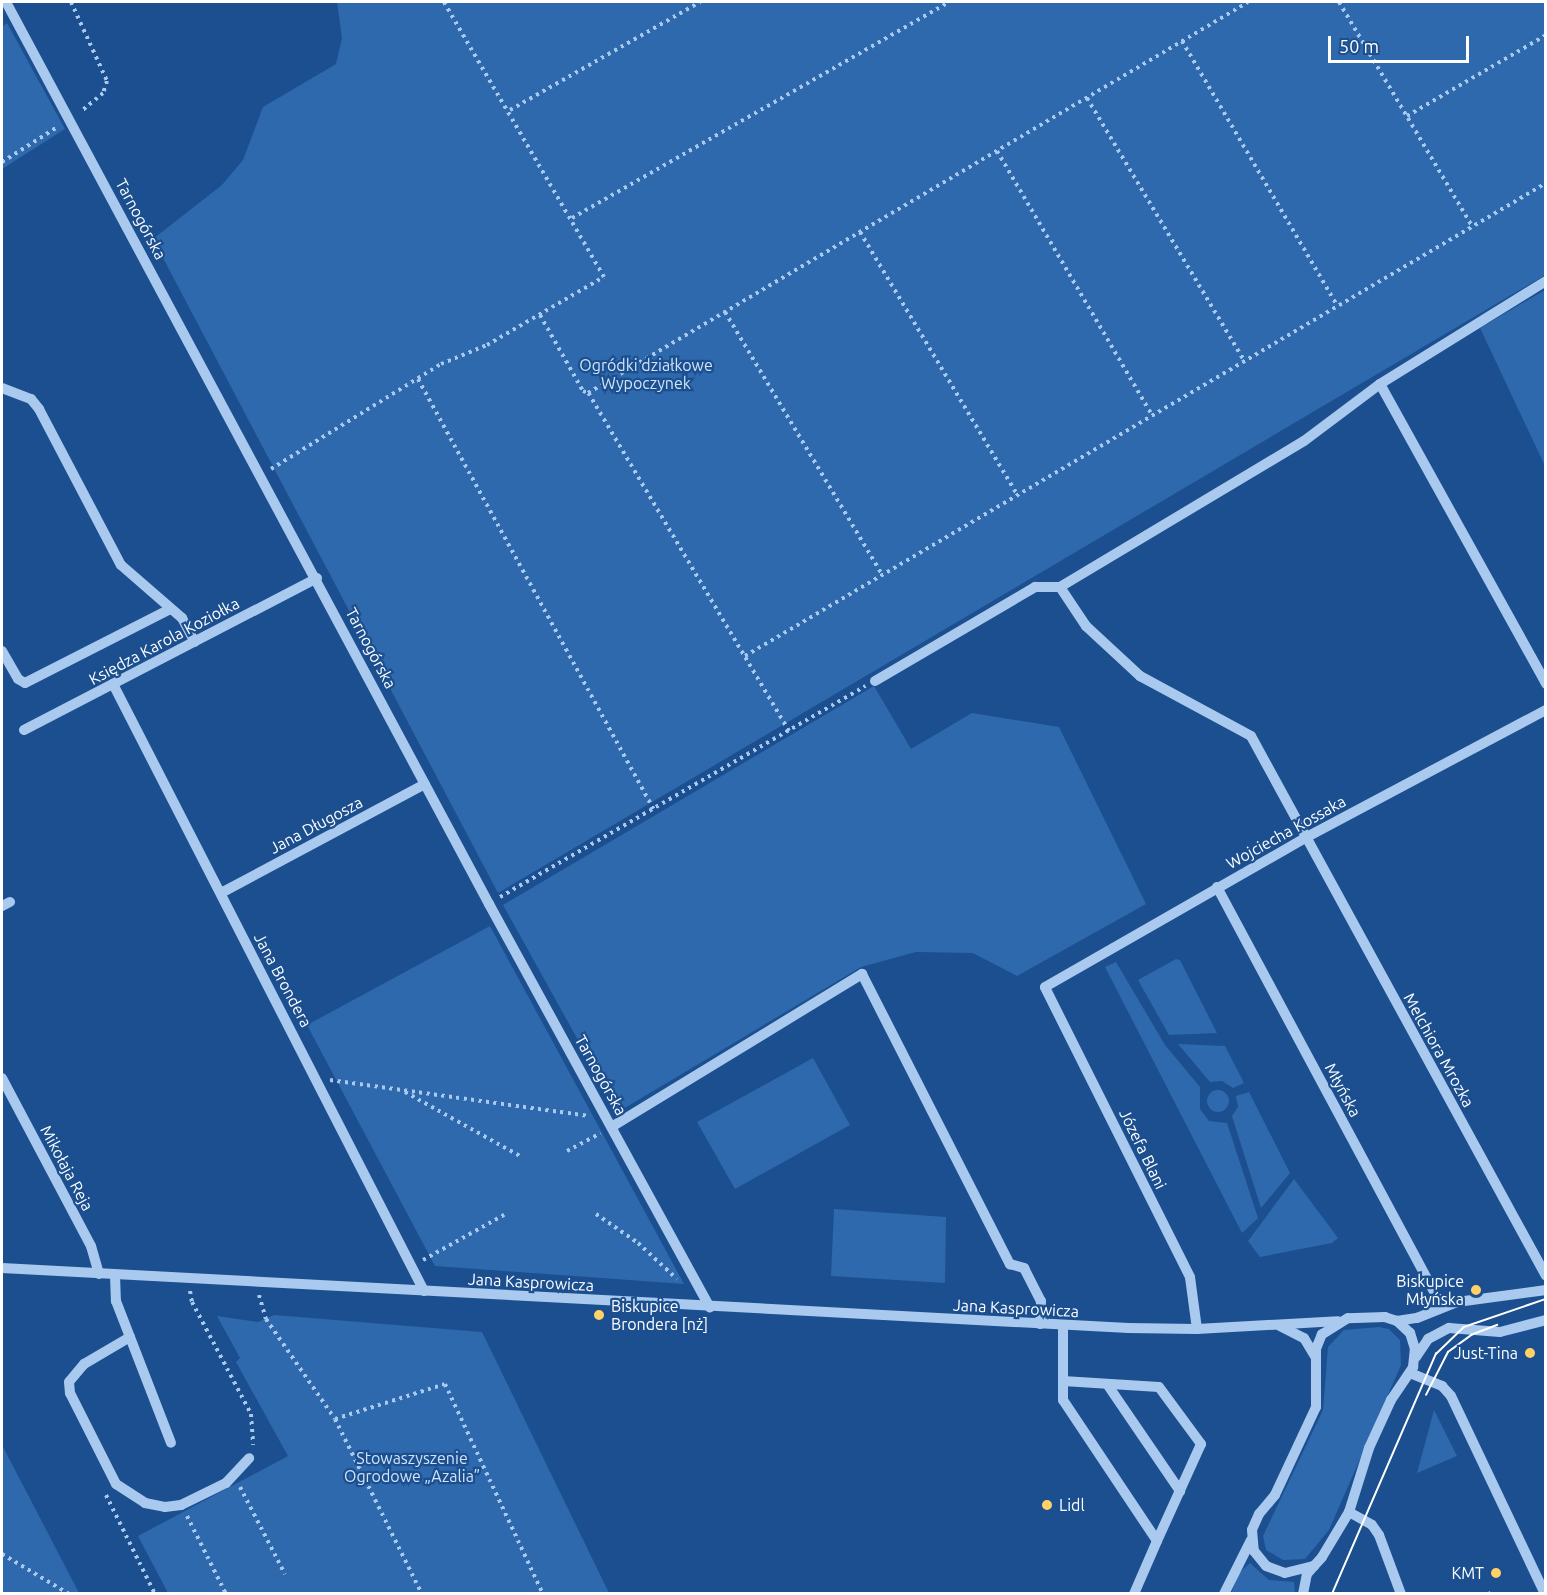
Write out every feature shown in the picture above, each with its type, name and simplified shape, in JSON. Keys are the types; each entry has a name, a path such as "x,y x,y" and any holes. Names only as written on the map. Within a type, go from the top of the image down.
{"street":[{"name":"Tarnogórska","path":"6,2 262,475 489,904 611,1122 710,1307"},
{"path":"875,681 1035,587 1060,587 1304,441 1380,384 1545,282"},
{"path":"1380,384 1545,684"},
{"path":"2,388 30,399 39,409 121,565 182,618 195,642"},
{"name":"Księdza Karola Koziołka","path":"24,730 317,578"},
{"name":"Melchiora Mrozka","path":"1060,587 1086,626 1140,676 1251,736 1545,1276"},
{"path":"2,651 18,679 25,683 170,609"},
{"name":"Jana Brondera","path":"113,684 317,1078 424,1291"},
{"name":"Wojciecha Kossaka","path":"1045,987 1305,838 1545,710"},
{"name":"Jana Długosza","path":"221,893 425,784"},
{"name":"Młyńska","path":"1217,887 1442,1306"},
{"path":"611,1122 862,974 1010,1264 1024,1268 1041,1301 1040,1324"},
{"name":"Józefa Blani","path":"1045,987 1190,1277 1197,1329"},
{"name":"Mikołaja Reja","path":"2,1078 91,1246 99,1274"},
{"name":"Jana Kasprowicza","path":"2,1268 1062,1325 1197,1329 1338,1321 1377,1316 1397,1321"},
{"path":"115,1275 116,1302 171,1443"},
{"path":"1397,1321 1417,1318 1442,1306 1545,1290"},
{"path":"1303,1593 1305,1578 1349,1512 1374,1439 1395,1393 1410,1373 1428,1339 1449,1328 1500,1332 1545,1320"},
{"path":"1224,1593 1251,1540 1255,1520 1275,1495 1316,1407 1318,1341 1338,1321"},
{"path":"1397,1321 1410,1333 1415,1360"},
{"path":"1062,1325 1063,1400 1157,1541"},
{"name":"Jana Kasprowicza","path":"1274,1325 1304,1338 1317,1360"},
{"path":"130,1336 84,1364 69,1382 70,1393 104,1467 116,1484 145,1503 165,1507 181,1505 235,1476 249,1458"},
{"path":"1410,1373 1442,1386 1451,1396 1545,1593"},
{"path":"1062,1381 1159,1387 1201,1444 1134,1593"},
{"path":"1107,1384 1180,1491"},
{"path":"1349,1512 1372,1525 1401,1593"},
{"path":"1251,1540 1258,1559 1275,1571 1295,1573 1314,1566"}],"path":[{"path":"262,475 418,379 540,315 604,277 510,110 444,2"},
{"path":"510,110 700,2"},
{"path":"572,218 949,2"},
{"path":"588,393 1248,2"},
{"path":"1339,2 1472,226"},
{"path":"1407,116 1545,35"},
{"path":"1182,41 1337,305"},
{"path":"1087,98 1244,359"},
{"path":"997,151 1151,414"},
{"path":"745,656 1545,183"},
{"path":"860,232 1017,494"},
{"path":"725,312 882,574"},
{"path":"540,315 583,391 588,393 789,731"},
{"path":"418,379 653,809"},
{"path":"489,904 875,681"},
{"path":"317,1078 611,1122"},
{"path":"403,1090 520,1156"},
{"path":"567,1151 611,1122"},
{"path":"596,1214 638,1243 687,1288"},
{"path":"412,1266 504,1215"},
{"path":"190,1279 192,1302 251,1414 255,1442 249,1458"},
{"path":"260,1283 260,1306 266,1319 335,1419 422,1593"},
{"path":"335,1419 445,1384 543,1593"},
{"path":"104,1467 99,1479 155,1593"},
{"path":"235,1476 285,1574"},
{"path":"181,1505 225,1593"},
{"path":"2,1554 69,1593"}],"green space":[{"name":"Ogródki działkowe Wypoczynek","path":"337,2 1545,2 1545,275 498,893 153,239 222,185 243,160 263,107 336,64 342,38"},
{"path":"7,23 65,129 2,169 2,27"},
{"path":"1545,290 1545,466 1480,328"},
{"path":"874,686 911,749 972,713 1059,727 1146,904 1017,976 973,953 916,952 861,967 618,1112 503,905"},
{"path":"490,926 684,1284 435,1266 307,1025"},
{"path":"1176,959 1180,960 1217,1033 1169,1035 1138,980"},
{"path":"1116,962 1165,1045 1200,1087 1200,1109 1209,1121 1227,1123 1258,1218 1242,1233 1105,967"},
{"path":"1178,1044 1225,1046 1244,1083 1233,1088 1222,1081 1210,1082"},
{"path":"813,1058 850,1125 735,1189 697,1122"},
{"path":"1218,1090 1226,1093 1229,1101 1226,1109 1218,1112 1210,1109 1207,1101 1210,1093"},
{"path":"1249,1092 1290,1173 1261,1208 1232,1116 1238,1107 1236,1096"},
{"path":"1294,1179 1338,1238 1332,1243 1260,1257 1248,1241"},
{"path":"834,1209 946,1217 945,1283 831,1276"},
{"name":"Stowaszyszenie Ogrodowe „Azalia”","path":"274,1315 482,1332 609,1593 168,1593 138,1536 288,1456 236,1362 240,1358 217,1316 258,1322"},
{"path":"1379,1327 1389,1329 1400,1340 1401,1365 1329,1530 1305,1559 1283,1560 1266,1550 1263,1536 1323,1410 1328,1347 1344,1330"},
{"path":"1434,1410 1457,1456 1417,1473"},
{"path":"2,1445 51,1539 79,1593 2,1593"},
{"path":"1250,1563 1269,1580 1294,1582 1295,1593 1231,1594 1239,1573"}],"tram line":[{"path":"1332,1594 1436,1354 1464,1327 1546,1299"},
{"path":"1426,1395 1448,1352 1471,1335 1497,1325"}],"place":[{"name":"Biskupice Młyńska","path":"1476,1290"},
{"name":"Biskupice Brondera [nż]","path":"599,1315"},
{"name":"Just-Tina","path":"1530,1353"},
{"name":"Lidl","path":"1047,1505"},
{"name":"KMT","path":"1496,1573"}]}
